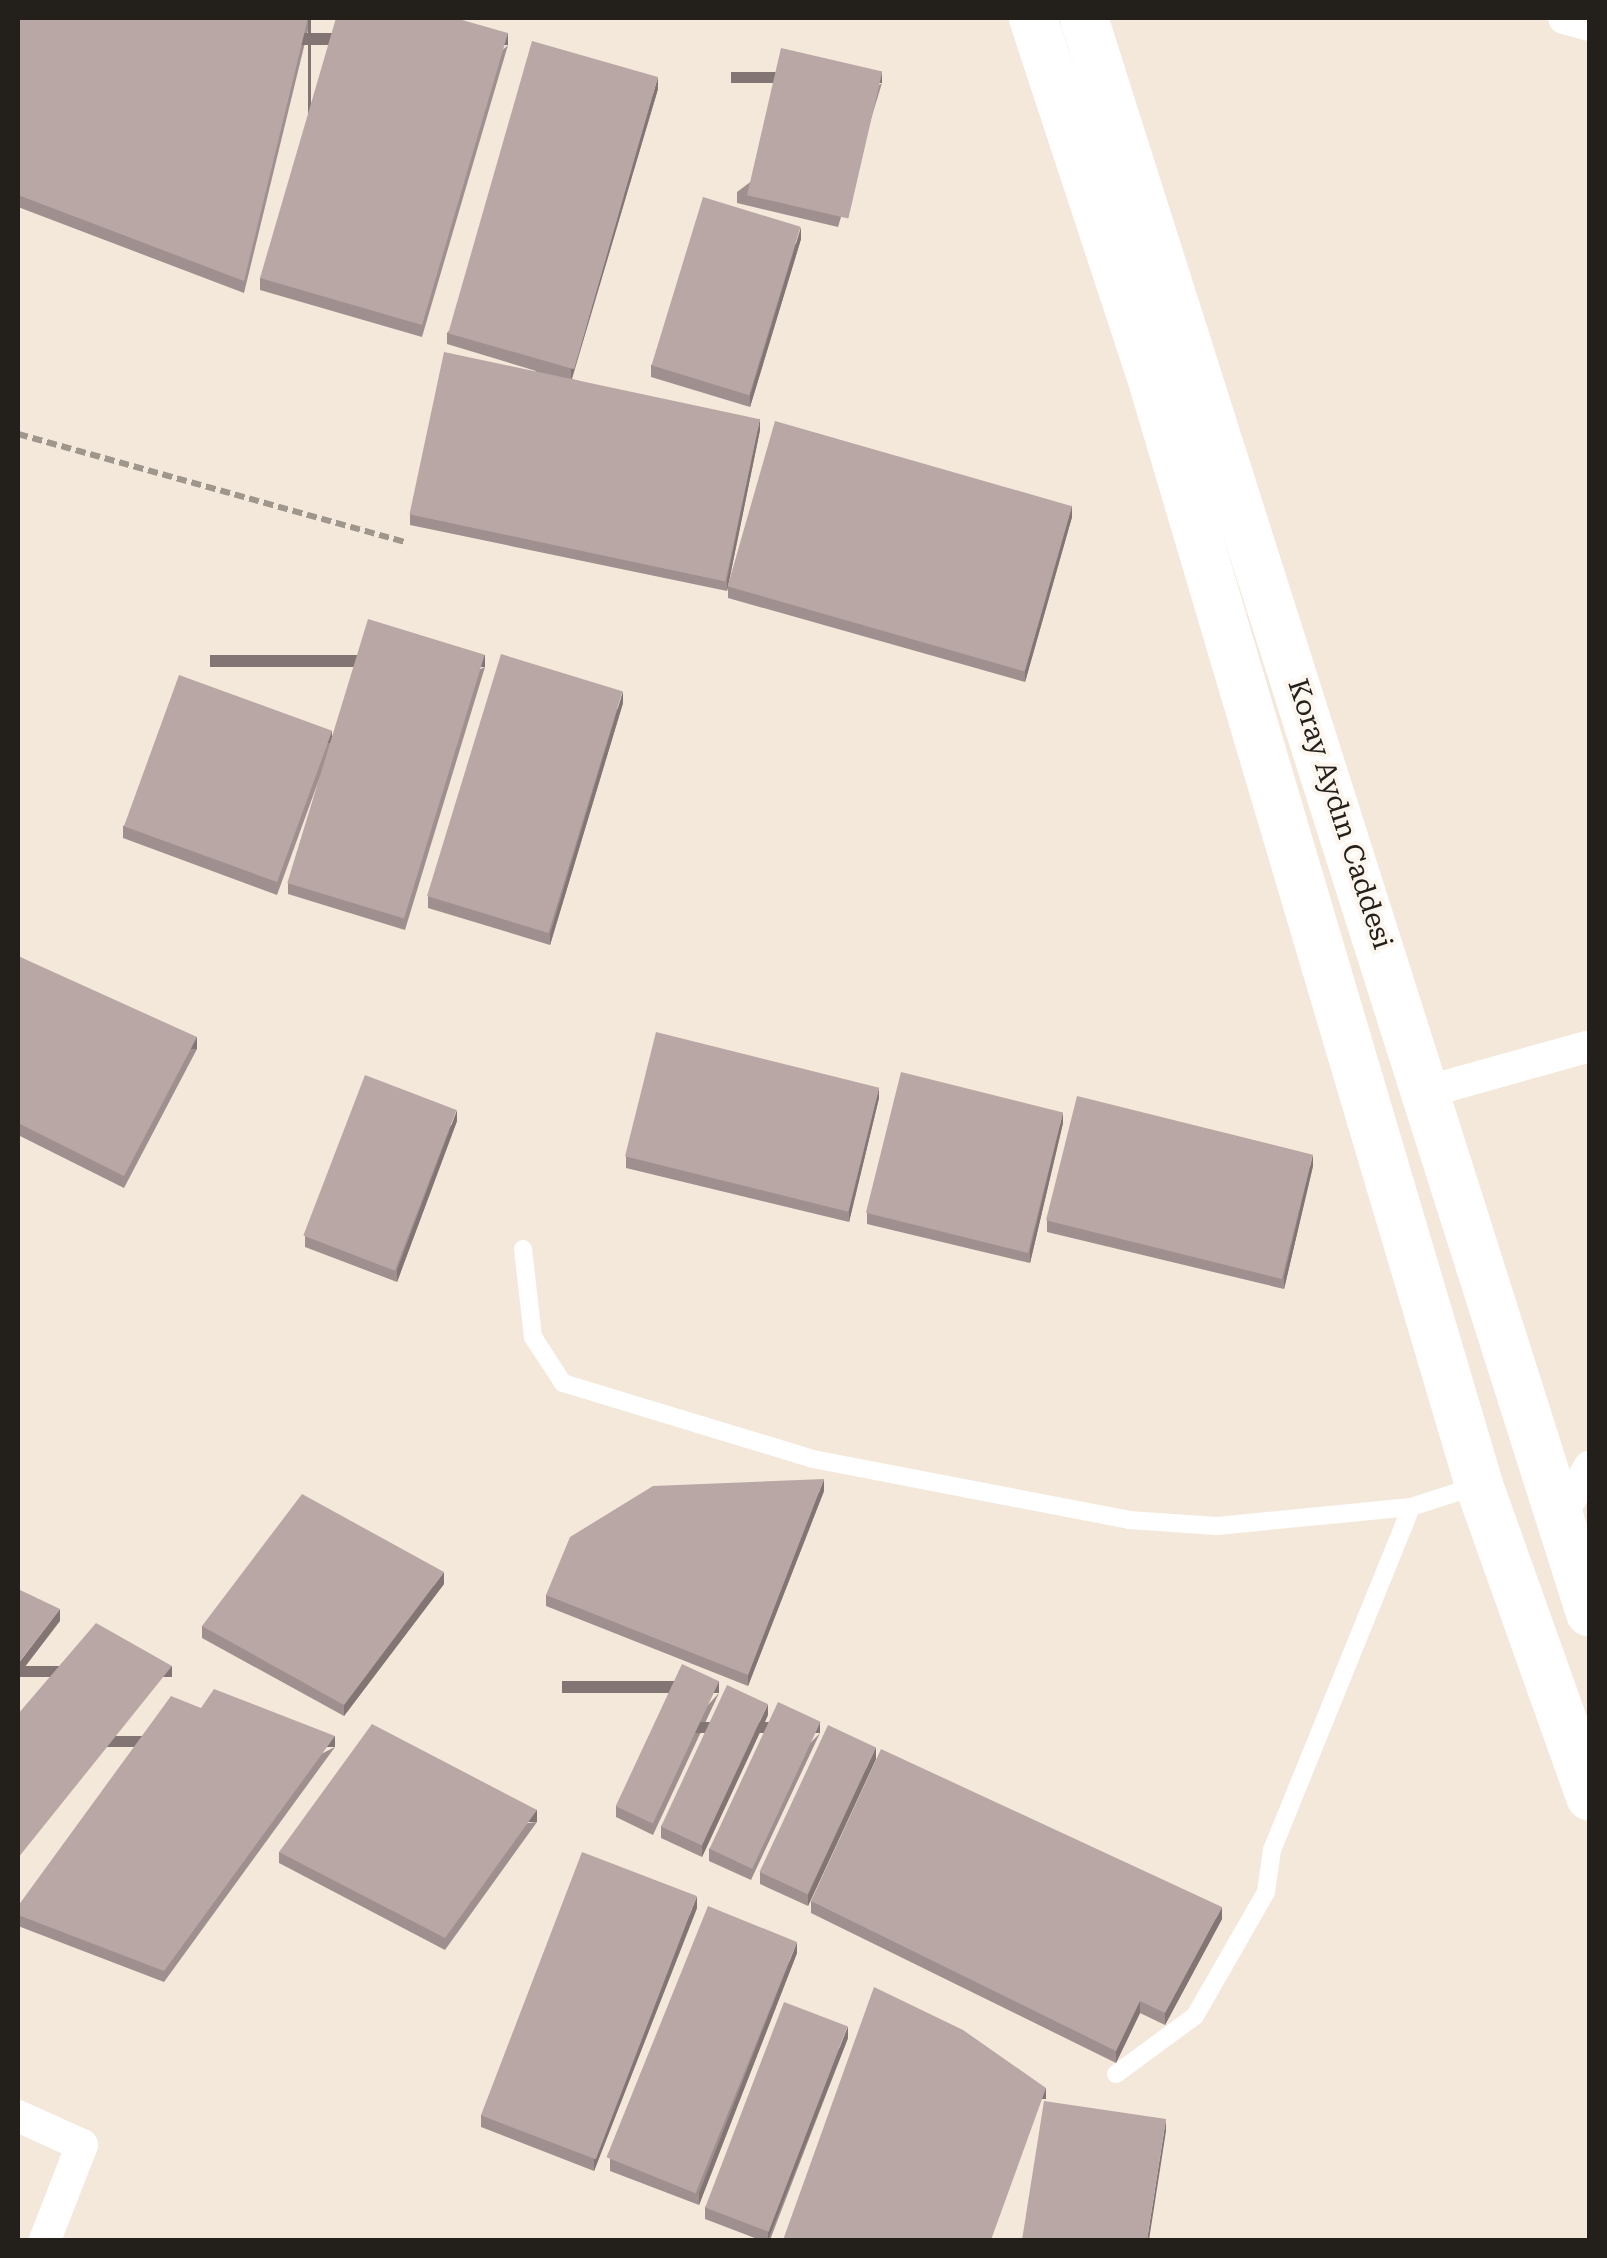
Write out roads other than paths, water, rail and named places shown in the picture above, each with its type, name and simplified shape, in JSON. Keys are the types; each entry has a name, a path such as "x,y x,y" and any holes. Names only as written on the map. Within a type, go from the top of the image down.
{"main road":[{"path":"1033,18 1154,388 1480,1485 1590,1797"},
{"name":"Koray Aydın Caddesi","path":"1084,18 1562,1510 1590,1613"}],"street":[{"path":"1564,18 1590,25"},
{"path":"1429,1091 1590,1046"},
{"path":"1562,1510 1590,1466"},
{"path":"18,2116 82,2145 45,2240"}],"lane":[{"path":"523,1249 539,1353 580,1393 812,1459 1130,1520 1284,1523 1411,1507 1480,1485"},
{"path":"1116,2074 1195,2016 1266,1892 1272,1850 1411,1507"}]}
